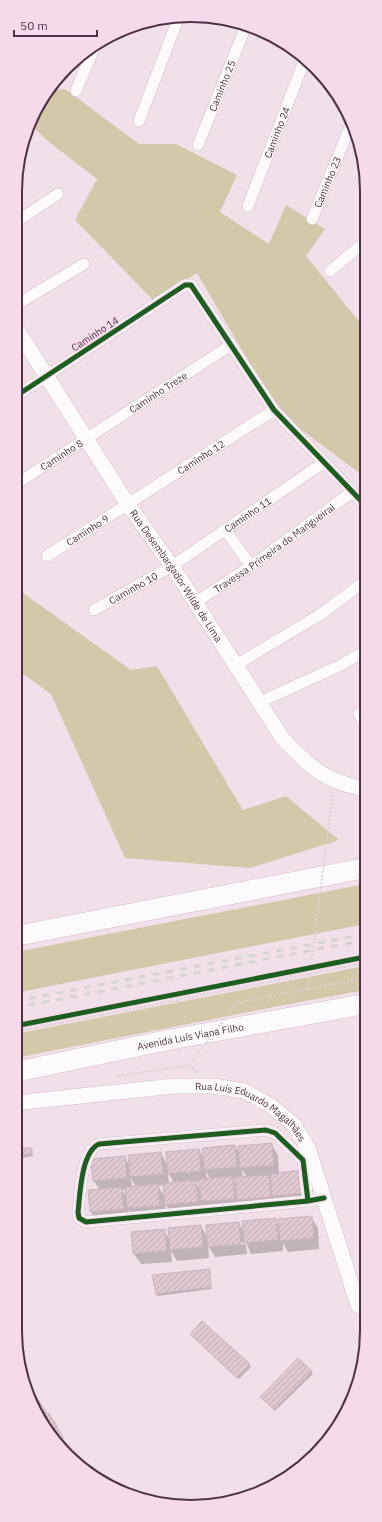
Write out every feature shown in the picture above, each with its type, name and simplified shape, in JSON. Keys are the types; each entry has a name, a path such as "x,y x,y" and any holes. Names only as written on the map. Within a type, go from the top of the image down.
{"highway":[{"path":"22,935 360,869"},
{"name":"Avenida Luís Viana Filho","path":"22,1071 168,1040 360,1005"}],"main road":[{"name":"Rua Desembargador Wilde de Lima","path":"22,337 127,503 196,602 283,739 304,761 324,776 348,786 360,788"},
{"name":"Rua Luís Eduardo Magalhães","path":"22,1102 174,1086 214,1086 244,1091 270,1105 294,1125 308,1148 358,1305 360,1306"}],"street":[{"path":"139,121 177,22"},
{"name":"Caminho 25","path":"198,145 244,31"},
{"path":"76,91 92,54"},
{"name":"Caminho 24","path":"248,206 303,65"},
{"name":"Caminho 23","path":"312,219 349,130"},
{"path":"22,218 58,194"},
{"path":"330,271 360,246"},
{"path":"22,301 84,264"},
{"name":"Caminho 14","path":"22,392 185,285 192,285 231,345"},
{"path":"231,345 274,410 360,500"},
{"name":"Caminho Treze","path":"87,440 231,345"},
{"name":"Caminho 12","path":"127,503 274,410"},
{"name":"Caminho 8","path":"22,480 87,440"},
{"name":"Caminho 11","path":"172,566 226,531 323,463"},
{"name":"Travessa Primeira do Mangueiral","path":"196,602 251,566 352,492"},
{"name":"Caminho 9","path":"47,556 127,503"},
{"path":"226,531 251,566"},
{"name":"Caminho 10","path":"94,610 172,566"},
{"path":"236,665 321,614 360,585"},
{"path":"260,702 341,665 360,654"},
{"path":"308,1201 303,1160 275,1132 266,1130 99,1144 95,1146 91,1153 82,1174 78,1212 79,1218 86,1222 308,1201 324,1198"}],"path":[{"path":"308,989 333,792"},
{"path":"22,1025 360,958"},
{"path":"22,1031 360,964"},
{"path":"118,1076 189,1065 237,1003 360,979"},
{"path":"189,1065 196,1071"}],"shaded area":[{"path":"65,89 139,144 176,144 237,175 220,212 269,244 286,205 325,229 306,256 360,323 360,474 279,413 197,273 154,301 75,220 97,179 49,142 34,128 39,116 55,90"},
{"path":"22,592 131,670 157,666 243,810 286,796 339,840 250,868 125,858 51,694 22,673"},
{"path":"360,885 360,925 22,992 22,951"},
{"path":"360,967 360,991 22,1057 22,1033"}],"building":[{"path":"272,1143 274,1165 240,1168 238,1146"},
{"path":"235,1145 237,1167 204,1170 202,1148"},
{"path":"22,1148 32,1148 32,1154 22,1155"},
{"path":"199,1149 201,1171 168,1174 166,1152"},
{"path":"161,1152 163,1174 130,1177 128,1155"},
{"path":"125,1156 127,1178 93,1181 91,1159"},
{"path":"301,1170 303,1193 272,1196 270,1174"},
{"path":"269,1175 271,1197 237,1200 235,1177"},
{"path":"233,1176 235,1199 201,1201 199,1179"},
{"path":"196,1180 198,1202 165,1205 163,1183"},
{"path":"158,1184 160,1206 127,1208 125,1187"},
{"path":"122,1187 124,1209 90,1212 88,1190"},
{"path":"312,1216 314,1238 280,1241 278,1219"},
{"path":"276,1218 278,1240 244,1243 242,1221"},
{"path":"239,1222 241,1244 208,1247 206,1225"},
{"path":"201,1225 203,1247 170,1250 168,1228"},
{"path":"165,1229 167,1251 133,1254 131,1232"},
{"path":"210,1269 211,1287 156,1294 152,1275"},
{"path":"202,1321 250,1364 237,1378 190,1334"},
{"path":"298,1358 312,1371 274,1409 260,1397"},
{"path":"39,1401 46,1411 43,1413 37,1402"},
{"path":"48,1412 57,1426 53,1429 44,1414"},
{"path":"57,1427 63,1437 61,1438 54,1430"}],"railway":[{"path":"22,1000 360,935"},
{"path":"22,1007 360,941"}],"cycle path":[{"path":"22,392 185,285 191,285 274,410 360,500"},
{"path":"22,1025 360,958"},
{"path":"308,1201 303,1160 275,1133 266,1130 99,1144 88,1156 85,1165 82,1175 78,1212 79,1218 86,1222 308,1201 324,1198"}]}
